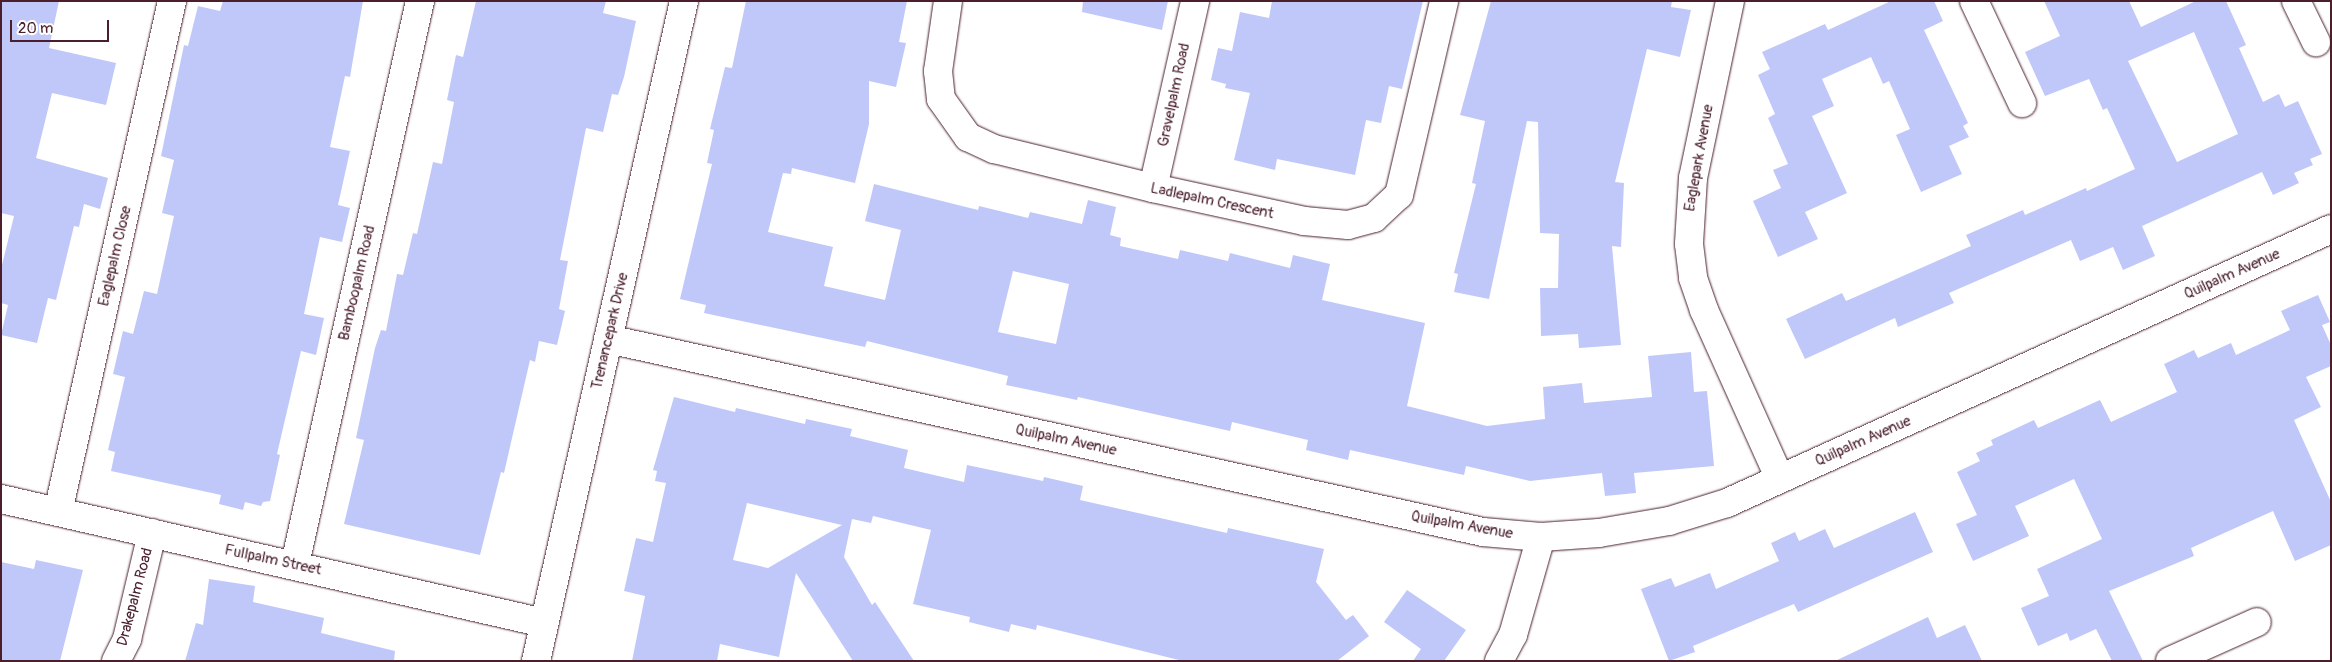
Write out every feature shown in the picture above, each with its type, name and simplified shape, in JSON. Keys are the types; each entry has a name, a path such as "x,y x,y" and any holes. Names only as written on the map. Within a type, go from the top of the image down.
{"street":[{"name":"Eaglepalm Close","path":"58,512 172,1"},
{"name":"Bamboopalm Road","path":"295,564 420,1"},
{"name":"Trenancepark Drive","path":"536,661 684,1"},
{"name":"Ladlepalm Crescent","path":"948,1 938,71 941,99 968,137 994,149 1153,188 1304,221 1348,225 1374,218 1399,195 1444,1"},
{"name":"Gravelpalm Road","path":"1153,188 1195,1"},
{"name":"Eaglepark Avenue","path":"1730,1 1693,178 1689,244 1693,278 1704,310 1780,479"},
{"path":"1974,1 2022,103"},
{"path":"2296,1 2316,42"},
{"name":"Quilpalm Avenue","path":"608,339 1483,532 1540,537 1599,533 1679,519 1780,479 2331,229"},
{"name":"Fullpalm Street","path":"1,499 295,564 544,622"},
{"name":"Drakepalm Road","path":"116,661 127,639 152,533"},
{"path":"1498,661 1514,635 1540,537"},
{"path":"2170,661 2257,622"}],"building":[{"path":"1,1 59,1 49,48 116,63 106,105 52,93 36,158 108,178 100,209 84,204 79,227 74,226 56,300 48,298 37,343 1,335 8,305 1,303 1,269 14,216 1,213"},
{"path":"223,1 363,1 350,77 345,76 330,147 350,151 338,205 350,208 342,242 320,237 304,314 324,318 316,355 301,351 277,454 280,455 270,501 263,502 261,506 245,502 243,510 219,504 221,495 111,471 115,452 108,450 125,377 113,374 123,331 133,334 144,291 157,294 174,216 162,213 174,160 161,156 184,45 188,46 198,6 220,11"},
{"path":"476,1 606,1 603,13 636,21 624,77 618,95 612,94 603,132 586,128 560,260 568,261 559,309 565,311 557,345 539,341 535,362 530,360 504,473 501,472 480,555 344,524 364,440 356,438 375,348 381,330 386,331 397,274 403,275 413,233 417,234 433,162 442,164 454,102 447,100 456,55 463,57"},
{"path":"746,1 907,1 899,42 906,43 896,87 869,81 869,124 855,183 792,168 791,174 783,173 768,232 833,247 824,286 885,300 901,230 865,221 874,184 978,210 979,206 1028,218 1030,212 1082,224 1088,200 1116,207 1110,235 1121,238 1120,246 1178,259 1180,250 1228,261 1230,253 1290,268 1293,255 1330,264 1322,300 1425,323 1407,406 1487,426 1545,419 1543,387 1582,383 1584,403 1652,397 1648,356 1691,352 1694,392 1707,391 1714,466 1634,473 1636,493 1605,496 1602,473 1530,481 1466,466 1464,475 1350,450 1348,460 1306,450 1308,440 1232,422 1230,431 1078,397 1077,400 1006,385 1008,376 867,341 865,347 704,313 706,305 680,299 712,164 707,163 714,130 710,129 725,67 732,68","holes":["1013,271 1069,284 1056,344 998,332"]},
{"path":"1083,1 1168,1 1162,30 1082,12"},
{"path":"1272,1 1423,1 1402,89 1389,86 1381,123 1366,120 1355,175 1277,159 1275,170 1234,160 1250,93 1225,88 1226,84 1211,80 1218,48 1232,51 1240,12 1269,18"},
{"path":"1491,1 1672,1 1671,7 1691,10 1680,57 1647,49 1615,182 1624,183 1621,247 1612,246 1621,345 1579,348 1578,334 1541,336 1540,288 1558,288 1559,234 1540,233 1538,122 1527,121 1489,299 1454,292 1458,274 1454,273 1476,184 1472,183 1485,121 1460,115"},
{"path":"1891,1 1934,1 1943,21 1924,30 1968,123 1963,126 1969,137 1949,146 1962,174 1921,192 1896,135 1910,129 1889,81 1883,84 1871,57 1822,79 1834,106 1812,116 1847,193 1805,212 1818,239 1778,257 1753,201 1781,188 1773,170 1788,164 1768,118 1775,114 1758,75 1770,69 1762,52 1825,24 1828,30"},
{"path":"2044,1 2129,1 2141,27 2196,1 2226,1 2246,45 2239,48 2263,102 2279,94 2285,107 2298,101 2322,154 2310,159 2313,165 2294,173 2299,183 2273,195 2262,172 2142,226 2155,256 2123,270 2113,247 2080,261 2071,240 1949,293 1954,303 1898,327 1895,318 1805,359 1786,319 1842,293 1846,301 1971,246 1966,235 2023,210 2025,215 2086,188 2087,191 2135,169 2107,108 2103,110 2089,79 2045,96 2025,52 2060,36","holes":["2194,32 2238,134 2177,162 2128,61"]},
{"path":"2318,295 2330,322 2322,325 2331,345 2331,366 2306,377 2321,407 2294,420 2331,502 2331,545 2295,561 2273,511 2191,548 2194,556 2109,591 2143,661 2112,661 2096,629 2070,641 2067,633 2038,646 2021,608 2049,596 2037,569 2102,539 2074,479 2015,506 2029,536 1973,561 1956,524 1977,515 1957,472 1980,461 1976,453 1993,445 1991,440 2034,420 2038,428 2100,400 2111,422 2177,392 2164,364 2194,350 2198,358 2231,343 2236,355 2290,330 2281,311"},
{"path":"674,397 735,412 736,408 805,424 806,419 852,429 850,436 908,450 904,468 964,482 967,465 1043,481 1044,477 1083,486 1080,500 1227,533 1228,528 1324,549 1316,582 1346,620 1353,615 1369,636 1337,661 1183,661 1037,625 1036,630 1011,624 1009,632 969,622 970,617 913,604 931,530 873,516 871,523 852,519 844,557 872,605 875,602 914,661 853,661 796,573 779,657 720,644 717,661 632,661 645,596 624,591 636,538 653,542 666,483 655,481 657,471 653,470","holes":["747,503 842,525 768,568 733,560"]},
{"path":"1915,512 1933,552 1798,612 1794,604 1693,646 1695,652 1669,661 1641,589 1671,578 1675,587 1710,573 1716,589 1779,561 1771,543 1795,532 1799,541 1825,529 1834,548"},
{"path":"36,560 83,570 60,661 1,661 1,562 34,569"},
{"path":"209,579 255,586 253,602 324,618 321,633 395,651 394,661 185,661 196,623 203,625"},
{"path":"1407,590 1466,630 1444,661 1413,661 1421,649 1384,622"},
{"path":"1928,617 1937,638 1965,625 1982,661 1835,661"}]}
